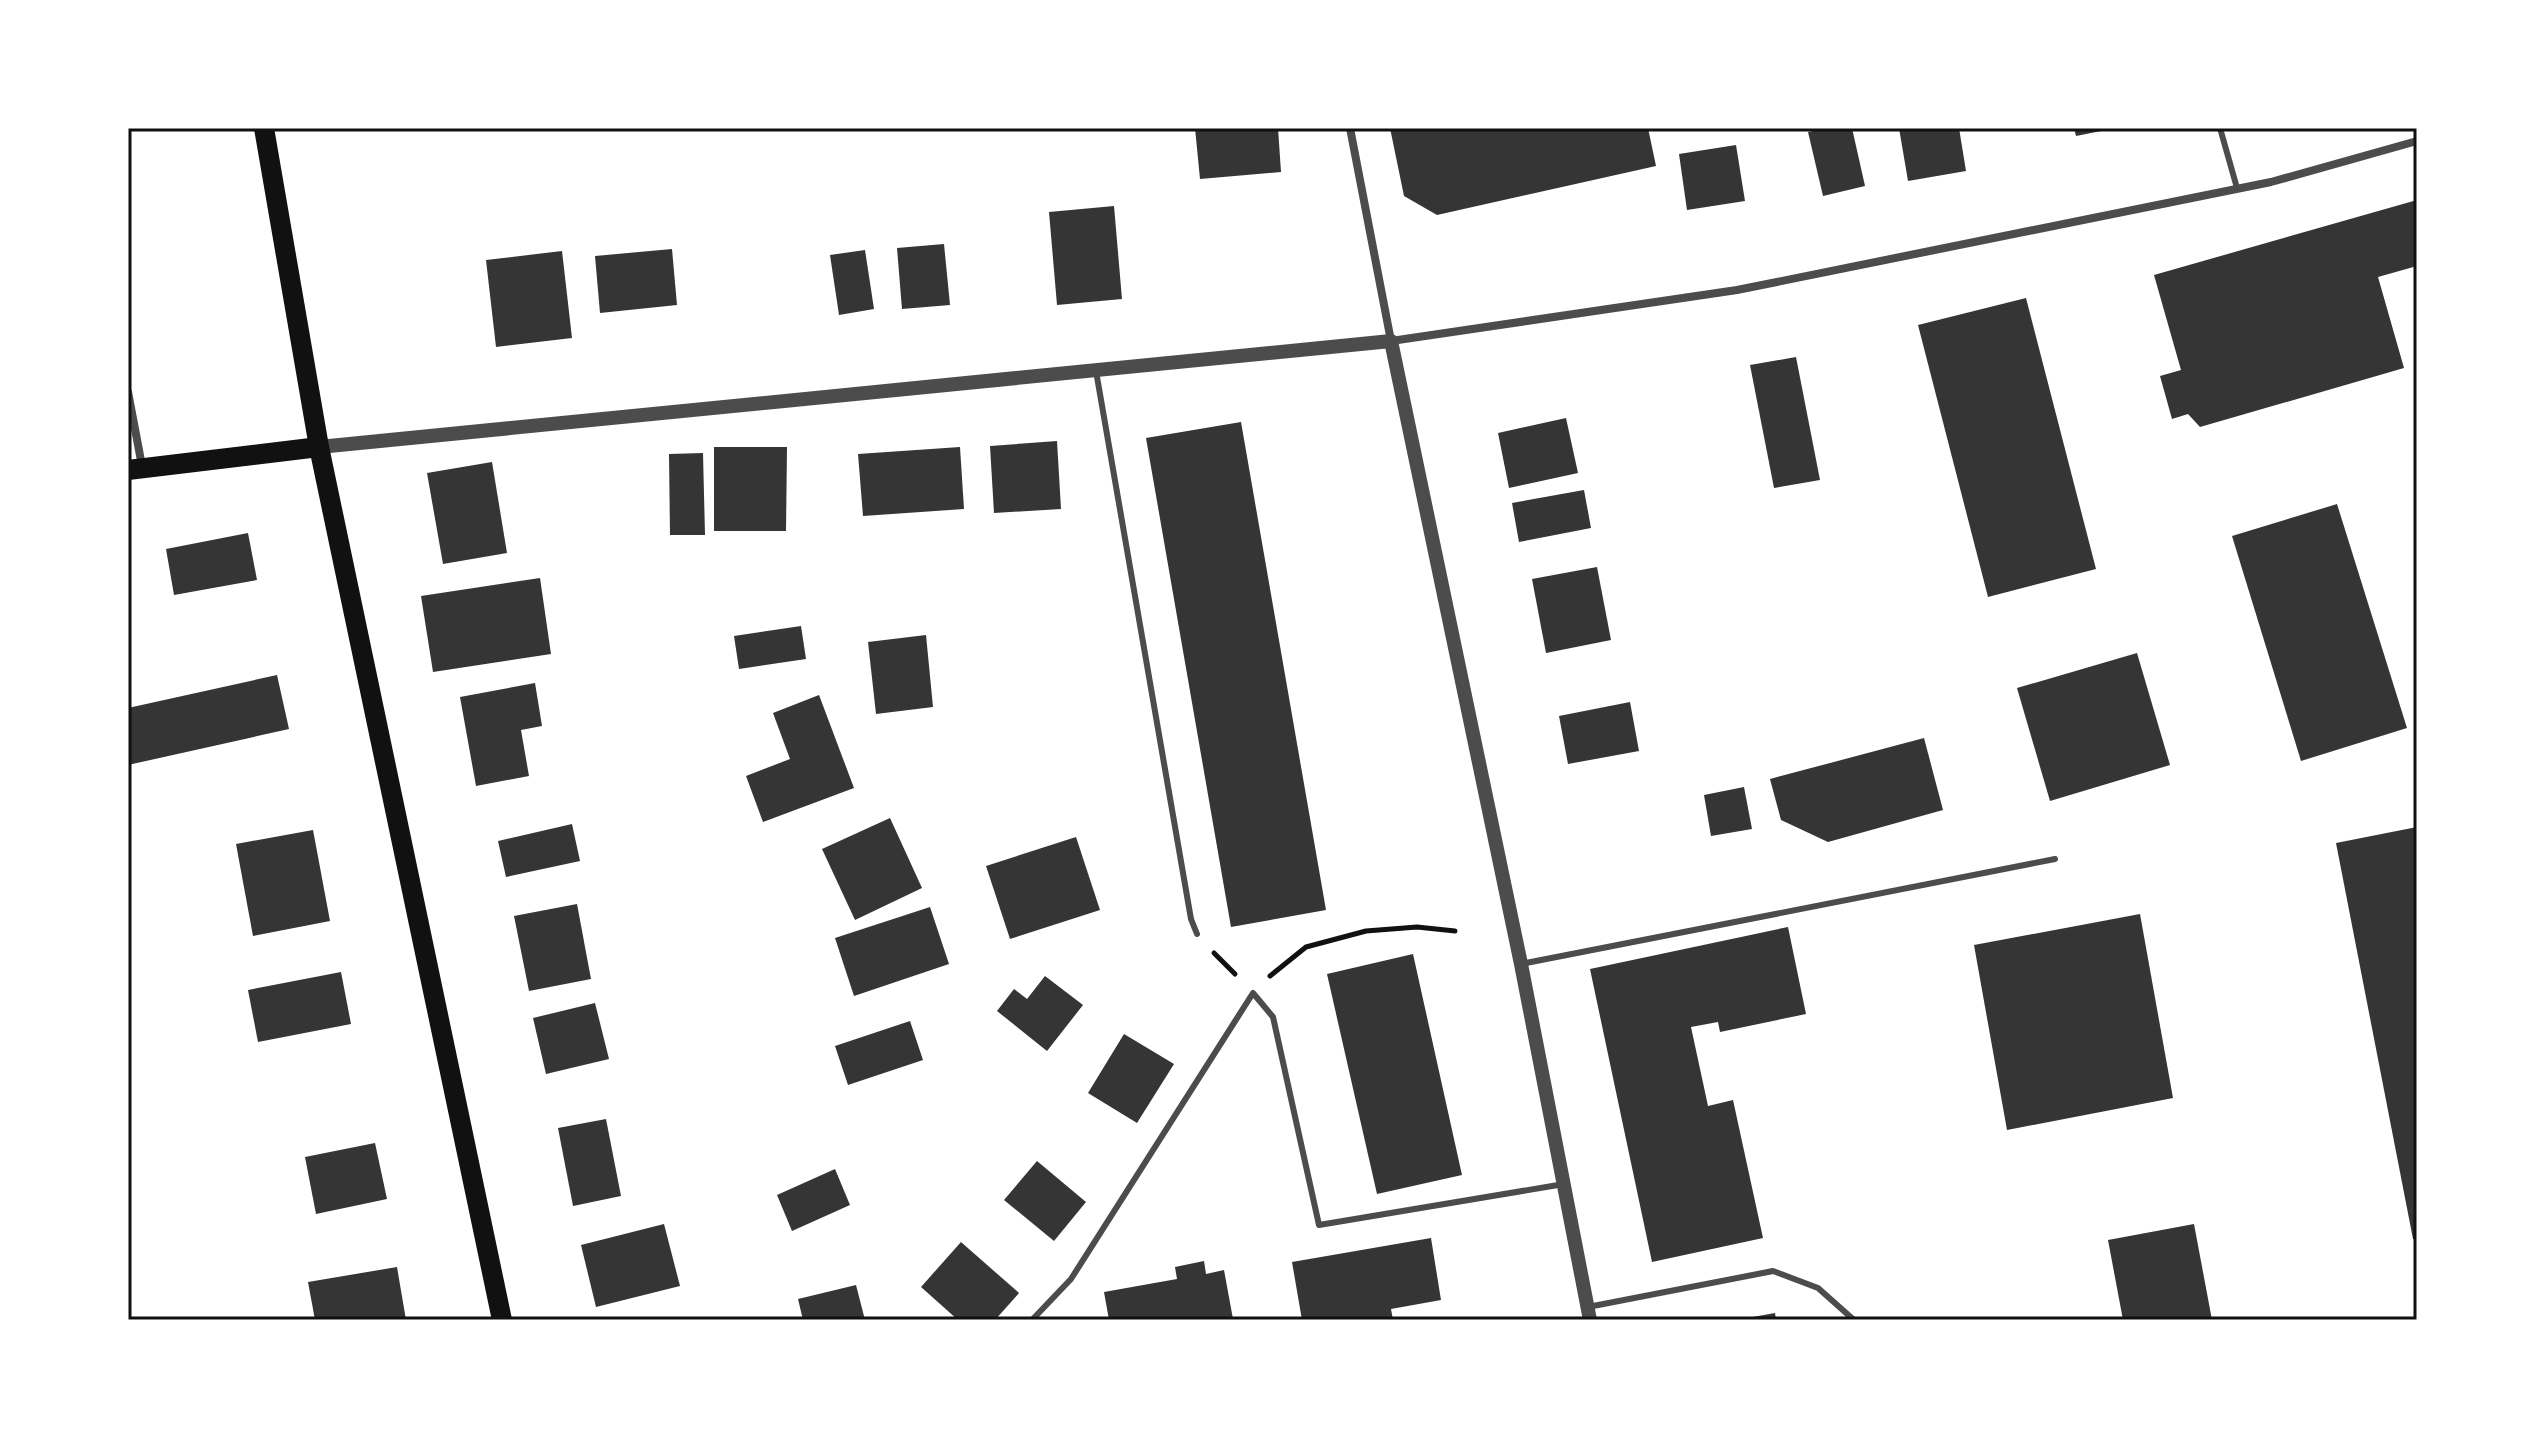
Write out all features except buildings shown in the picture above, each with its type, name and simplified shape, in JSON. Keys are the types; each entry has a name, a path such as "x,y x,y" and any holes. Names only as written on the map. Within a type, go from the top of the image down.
{"main road":[{"path":"264,128 319,447 502,1320"},
{"path":"135,468 319,447"}],"street":[{"path":"1350,128 1391,341 1521,964 1589,1314"},
{"path":"319,447 1391,341 1737,290 2271,182 2417,141"},
{"path":"128,392 135,468"}],"lane":[{"path":"2220,128 2237,188"},
{"path":"1096,370 1188,903 1197,934"},
{"path":"1521,964 2055,859"},
{"path":"1032,1320 1071,1279 1253,993 1273,1017 1319,1225 1564,1184"},
{"path":"1589,1314 1773,1271 1818,1288 1854,1320"}],"path":[{"path":"1197,934 1253,993 1278,968 1306,947 1366,931 1417,927 1455,931"}]}
